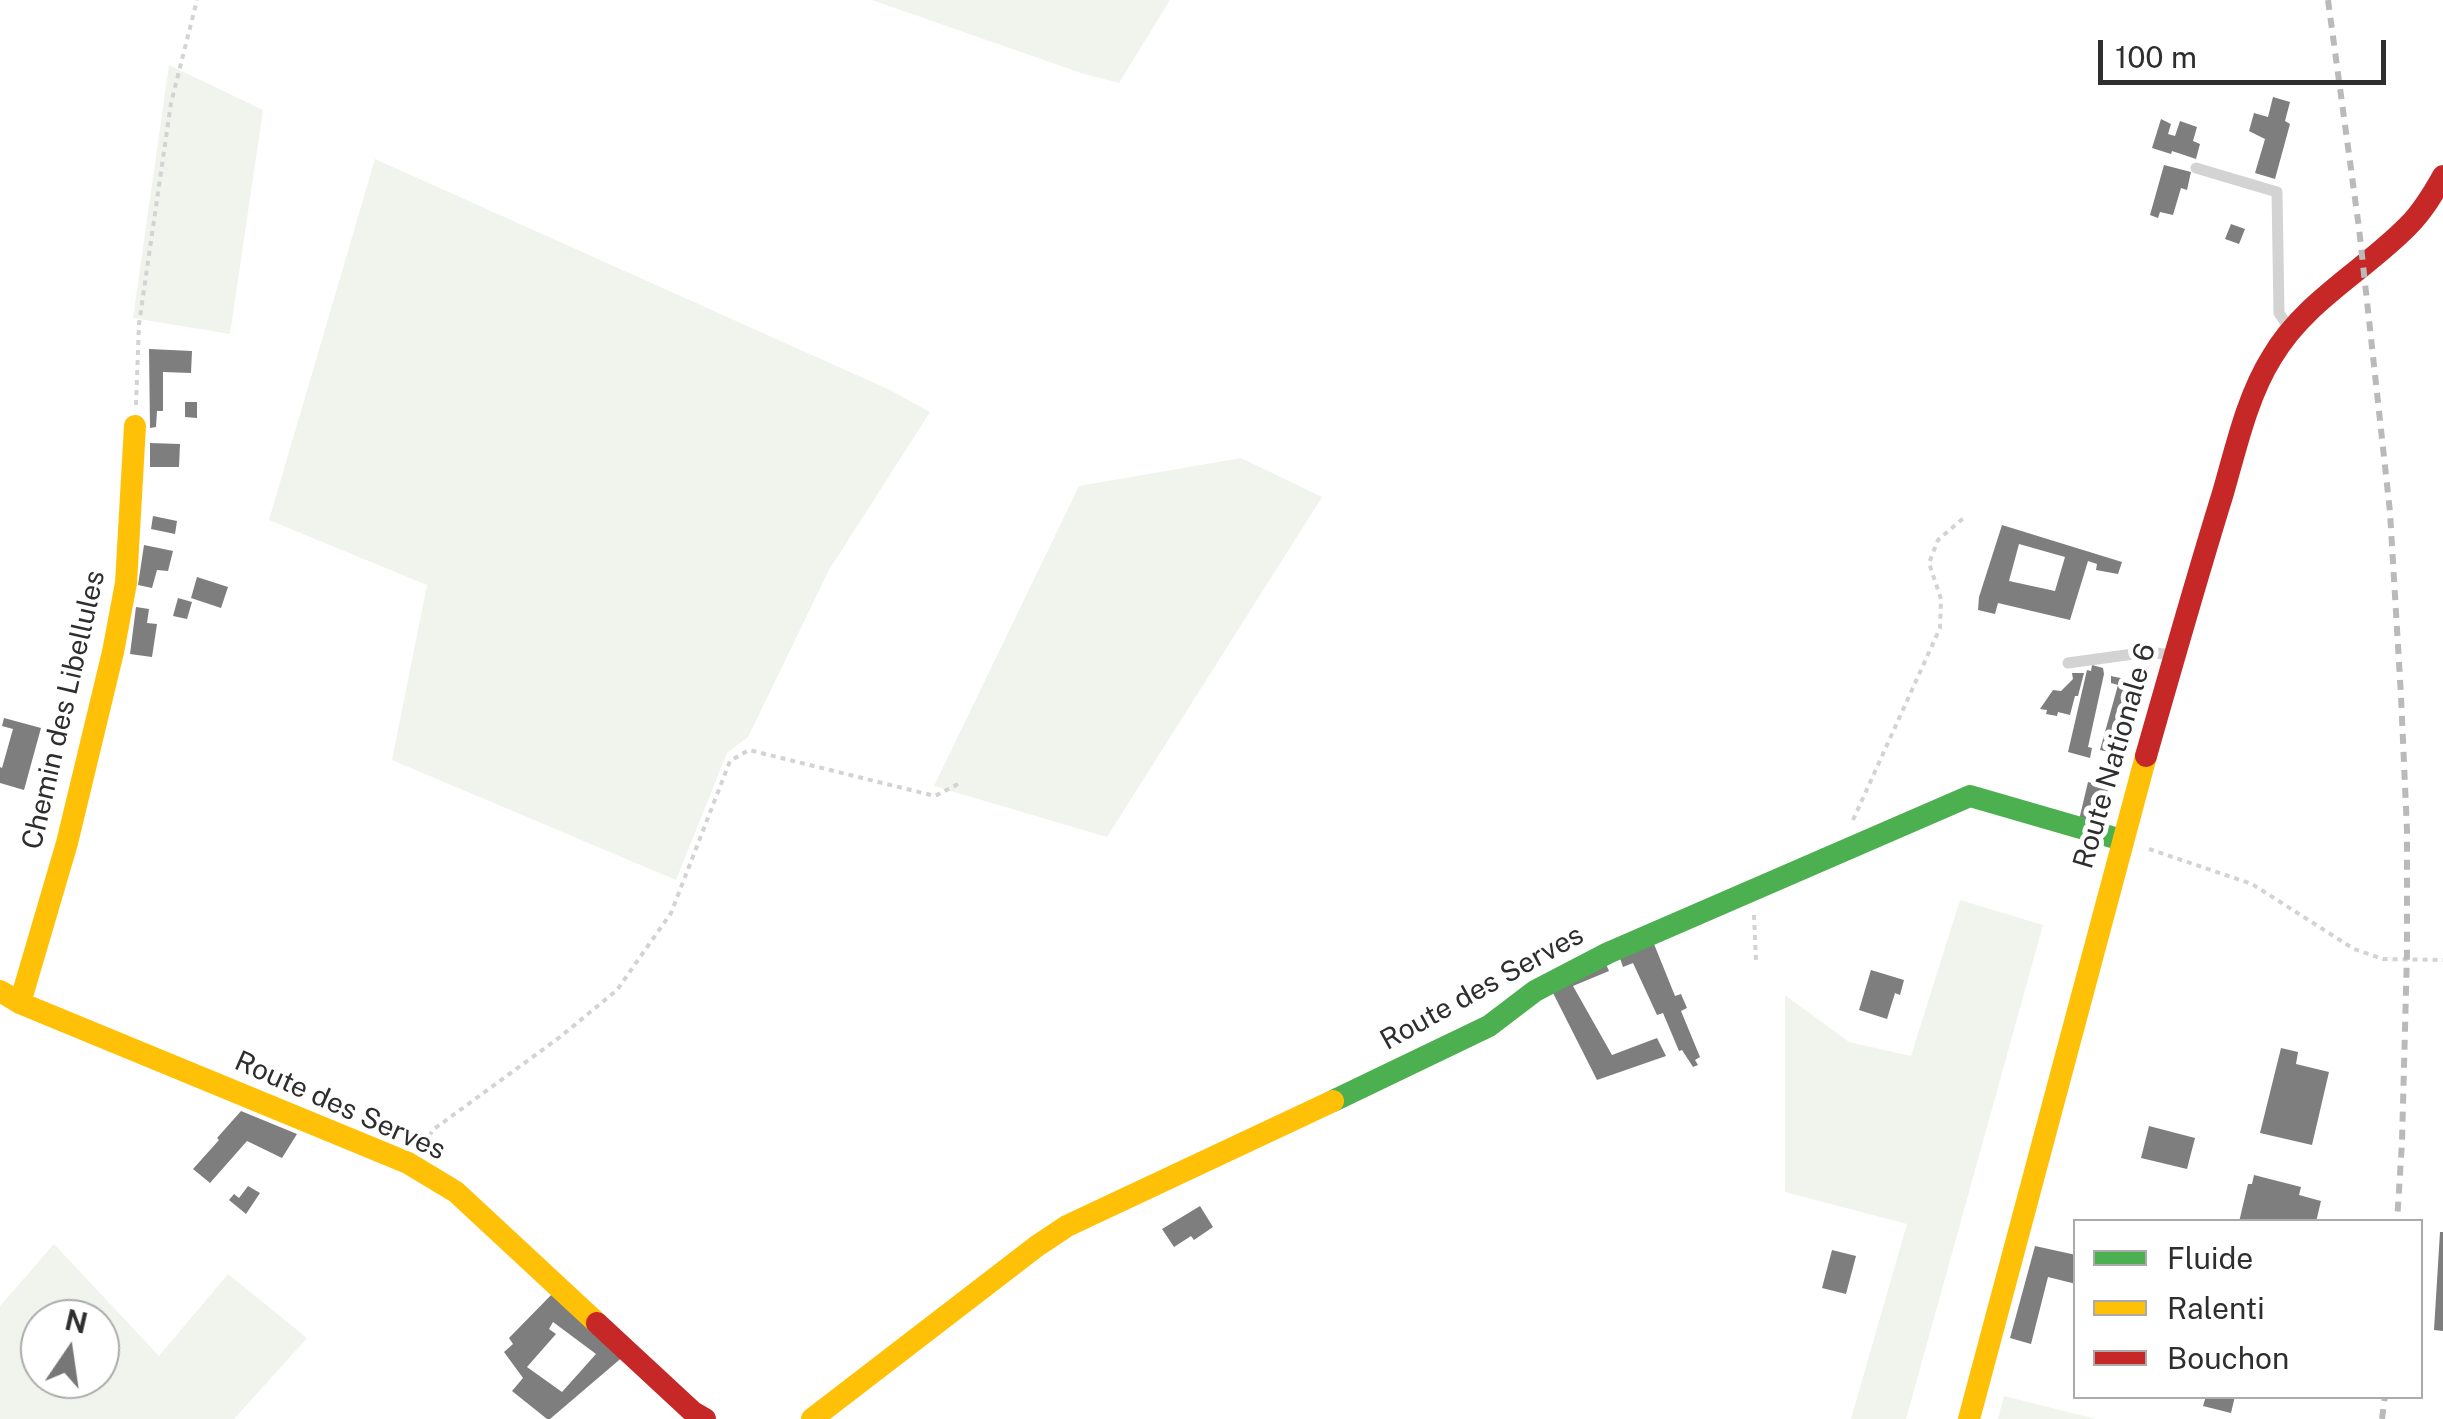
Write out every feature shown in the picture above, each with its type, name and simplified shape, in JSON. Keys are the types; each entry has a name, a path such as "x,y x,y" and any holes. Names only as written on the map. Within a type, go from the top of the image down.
{"street":[{"name":"Route Nationale 6","path":"1968,1419 2122,840 2249,410 2272,355 2309,309 2406,228 2436,194 2443,176"},
{"name":"Chemin des Libellules","path":"10,996 67,842 116,635 126,583 135,426"},
{"name":"Route des Serves","path":"812,1419 1067,1226 1434,1054 1489,1026 1535,991 1579,968 1848,848 1970,796 2122,840"},
{"name":"Route des Serves","path":"10,996 408,1163 456,1192 705,1419"}],"lane":[{"path":"2196,168 2277,192 2280,314 2292,331"},
{"path":"2068,663 2148,652 2174,656"}],"path":[{"path":"135,426 139,324 171,103 196,0"},
{"path":"1848,848 1851,824 1940,628 1941,600 1929,563 1938,540 1966,516"},
{"path":"408,1163 434,1129 617,990 671,913 730,761 749,750 935,796 960,783"},
{"path":"2122,840 2252,884 2354,949 2383,959 2443,960"},
{"path":"1753,890 1756,960"}],"shaded area":[{"path":"872,0 1170,0 1119,83"},
{"path":"169,65 263,110 230,334 133,318"},
{"path":"375,159 890,390 930,412 829,570 748,737 727,753 676,880 392,760 427,585 269,520"},
{"path":"1241,458 1322,497 1107,837 934,786 1079,486"},
{"path":"1960,900 2043,925 1906,1419 1851,1419 1907,1224 1785,1192 1785,995 1849,1042 1911,1056"},
{"path":"54,1244 106,1299 20,1299 20,1399 120,1399 120,1314 159,1356 228,1274 307,1338 234,1419 0,1419 0,1306"},
{"path":"2004,1396 2096,1419 1998,1419"}],"building":[{"path":"2273,97 2290,102 2285,121 2290,124 2275,179 2255,173 2265,139 2249,131 2254,113 2268,117"},
{"path":"2161,119 2171,124 2168,134 2175,136 2180,121 2197,127 2193,141 2200,144 2196,159 2152,148"},
{"path":"2164,165 2191,172 2187,190 2181,188 2173,215 2160,212 2158,218 2150,215"},
{"path":"2231,224 2245,229 2239,244 2225,239"},
{"path":"149,349 192,351 191,373 163,372 163,411 157,411 156,427 150,428"},
{"path":"185,402 197,402 197,418 185,417"},
{"path":"150,443 180,444 179,467 150,467"},
{"path":"153,516 177,521 175,534 151,529"},
{"path":"2002,525 2122,562 2118,574 2096,570 2097,564 2088,561 2070,620 1998,603 1995,614 1978,610","holes":["2019,544 2065,557 2055,591 2009,581"]},
{"path":"144,545 173,551 168,571 157,570 152,588 138,585"},
{"path":"197,577 228,587 221,608 191,598"},
{"path":"178,598 192,602 187,619 173,616"},
{"path":"136,607 149,609 147,623 157,624 152,657 130,654"},
{"path":"2092,665 2103,668 2104,674 2088,747 2092,748 2090,758 2068,752 2087,670 2091,671"},
{"path":"2072,673 2084,673 2070,715 2046,714 2047,710 2040,709 2053,690 2061,691 2073,679"},
{"path":"2111,676 2139,682 2118,754 2100,750 2118,685 2111,683"},
{"path":"4,718 41,728 24,790 0,783 0,767 13,729 2,726"},
{"path":"2088,782 2109,787 2097,825 2079,820"},
{"path":"1654,944 1675,996 1681,994 1687,1008 1681,1011 1700,1057 1693,1067 1679,1051 1663,1013 1657,1015 1633,963 1623,967 1618,952"},
{"path":"1605,962 1609,971 1573,986 1612,1055 1657,1038 1666,1056 1597,1080 1552,991"},
{"path":"1871,970 1904,980 1900,995 1895,993 1887,1019 1859,1010"},
{"path":"2281,1048 2298,1052 2296,1064 2329,1072 2312,1145 2260,1133"},
{"path":"241,1111 297,1134 282,1158 247,1141 210,1183 193,1169"},
{"path":"2149,1126 2195,1138 2187,1169 2141,1158"},
{"path":"2254,1175 2301,1187 2299,1195 2321,1201 2317,1219 2240,1219 2248,1184 2252,1184"},
{"path":"248,1186 260,1193 246,1214 229,1200 234,1194 239,1198"},
{"path":"1200,1206 1213,1227 1174,1247 1162,1229"},
{"path":"2443,1232 2443,1331 2434,1330"},
{"path":"2035,1246 2073,1254 2073,1283 2048,1277 2031,1344 2010,1338"},
{"path":"1832,1250 1856,1256 1846,1294 1822,1288"},
{"path":"555,1291 625,1355 547,1419 512,1391 523,1378 504,1352 513,1344 509,1338","holes":["553,1322 596,1354 562,1392 527,1367 556,1334 549,1329"]},
{"path":"2205,1399 2234,1399 2231,1413 2203,1406"}],"railway":[{"path":"2328,0 2359,228 2390,512 2401,696 2407,953 2397,1219"},
{"path":"2382,1419 2385,1399"}],"traffic: fast":[{"path":"1333,1101 1489,1026 1535,991 1608,953 1970,796 2122,840"}],"traffic: slow":[{"path":"20,1003 67,843 113,652 126,583 135,426"},
{"path":"1969,1419 2146,756"},
{"path":"0,991 20,1003 408,1163 456,1192 597,1323"},
{"path":"812,1419 1067,1226 1333,1101"}],"traffic: jam":[{"path":"2146,756 2243,423 2263,372 2301,319 2408,226 2443,176"},
{"path":"597,1323 705,1419"}]}
